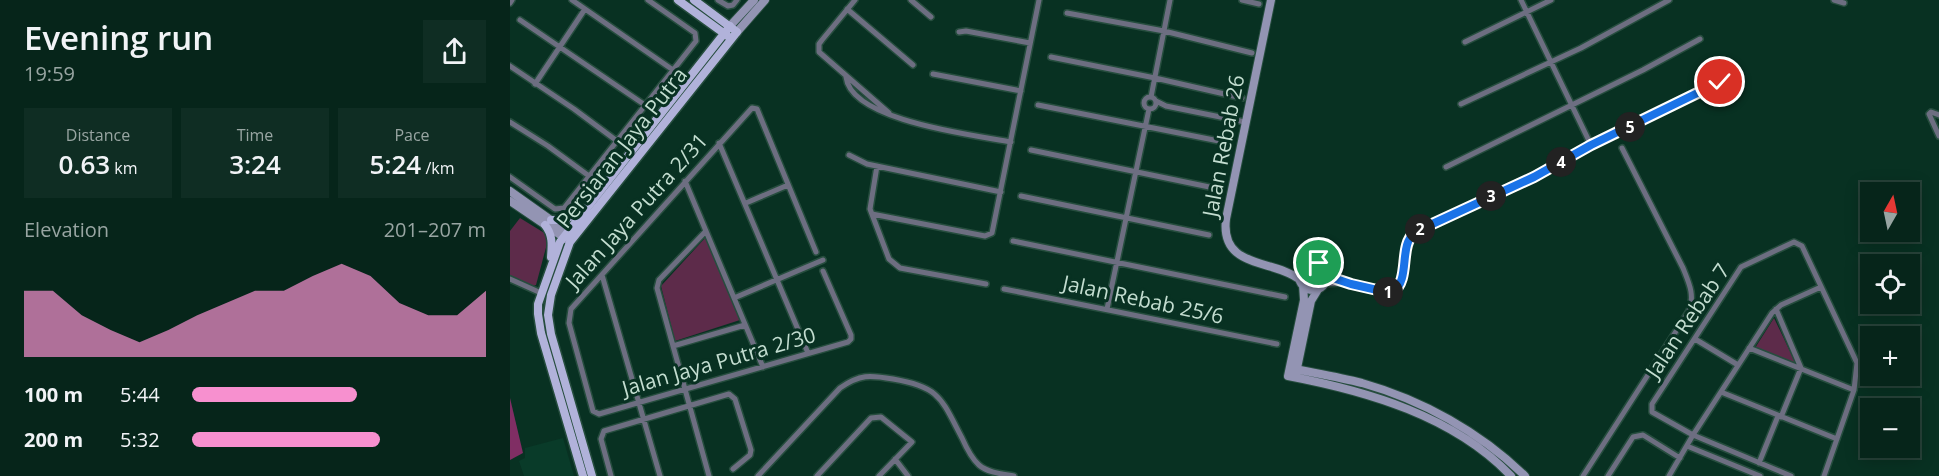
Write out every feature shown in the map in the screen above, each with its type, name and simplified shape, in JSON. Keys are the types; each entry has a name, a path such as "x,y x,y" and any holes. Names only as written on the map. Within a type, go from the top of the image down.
{"main road":[{"path":"678,0 731,33"},
{"path":"694,0 731,33"},
{"name":"Persiaran Jaya Putra","path":"592,476 548,322 551,295 569,237 731,33"},
{"name":"Persiaran Jaya Putra","path":"583,476 537,314 550,267 588,207 622,170"},
{"path":"550,267 552,239 548,222 571,218 588,207"}],"street":[{"path":"572,0 673,70"},
{"path":"510,177 555,209 560,210 673,70 696,37 694,33 648,0"},
{"path":"718,0 728,6 733,5 737,0"},
{"name":"Persiaran Jaya Putra","path":"731,33 754,0"},
{"name":"Persiaran Jaya Putra","path":"731,33 765,0"},
{"path":"855,0 822,40 819,47 822,56 846,77 847,83 862,102 893,117 1011,142"},
{"path":"911,0 931,17"},
{"path":"872,214 985,236 992,233 1039,0"},
{"path":"1107,309 1145,126 1152,103 1170,0"},
{"path":"1242,0 1258,4"},
{"name":"Jalan Rebab 26","path":"1271,0 1226,219 1226,232 1230,243 1242,256 1252,262 1291,273 1301,282"},
{"path":"1521,0 1552,62 1570,106 1591,145"},
{"path":"1465,42 1551,0"},
{"path":"1461,104 1622,27 1669,0"},
{"path":"1834,0 1844,3"},
{"path":"535,84 585,9"},
{"path":"847,9 913,65"},
{"path":"1067,13 1164,31 1252,53"},
{"path":"520,20 645,105"},
{"path":"959,32 966,31 1030,43"},
{"path":"1446,167 1700,39"},
{"path":"1051,57 1242,98"},
{"path":"510,66 617,141"},
{"path":"933,74 1021,92"},
{"path":"1292,373 1304,300 1301,282 1302,267 1306,263 1316,262 1324,267 1333,278 1351,284 1386,292 1396,290 1400,284 1408,241 1412,234 1534,177 1591,145 1720,82"},
{"path":"1152,103 1245,122"},
{"path":"1038,105 1229,143"},
{"name":"Jalan Jaya Putra 2/31","path":"596,413 593,411 569,323 571,309 752,108 757,109 788,185"},
{"path":"1939,115 1931,112 1929,114 1939,136"},
{"path":"510,122 589,176"},
{"path":"719,143 808,353"},
{"path":"1583,476 1689,311 1692,298 1691,286 1683,268 1622,148"},
{"path":"1031,150 1219,189"},
{"path":"849,155 867,164 1001,192"},
{"path":"877,166 870,204 891,262 900,268 986,284"},
{"path":"685,181 762,367"},
{"path":"746,204 788,185 816,252"},
{"path":"510,191 569,237"},
{"path":"1021,196 1209,235"},
{"path":"510,201 548,222"},
{"path":"699,476 708,475 657,284 706,231"},
{"path":"1013,241 1285,297"},
{"name":"Jalan Rebab 7","path":"1693,435 1652,412 1652,404 1741,267 1794,242 1802,246 1821,286"},
{"path":"734,298 824,260"},
{"name":"Jalan Rebab 26","path":"1277,268 1302,267"},
{"name":"Jalan Jaya Putra 2/30","path":"596,413 848,342 851,335 824,271"},
{"path":"1292,373 1300,355 1311,301 1322,286 1327,273"},
{"path":"602,275 660,476"},
{"path":"510,279 541,293"},
{"path":"1301,282 1309,289 1333,283 1351,284"},
{"path":"1669,476 1693,435 1776,309 1821,286 1857,363 1854,390 1824,476"},
{"name":"Jalan Rebab 25/6","path":"1004,289 1276,344"},
{"path":"1759,463 1801,368 1776,309"},
{"path":"673,346 745,325"},
{"path":"1695,339 1738,365"},
{"path":"1749,348 1854,390"},
{"path":"1300,355 1304,365 1316,374"},
{"path":"1292,373 1316,374 1369,386 1424,406 1474,435 1508,460 1525,476"},
{"path":"1292,373 1358,392 1420,415 1469,442 1511,476"},
{"path":"758,476 840,388 859,377 866,376 911,382 933,392 949,412 964,443 979,465 1014,476"},
{"path":"1721,392 1837,439"},
{"path":"611,476 602,435 612,428 729,394 734,397 751,450 750,455 733,469"},
{"path":"817,476 871,418 881,417 912,442 879,476"},
{"path":"1608,476 1633,437 1637,435 1643,435 1680,458"},
{"path":"1693,435 1791,476"},
{"path":"1687,446 1760,476"},
{"path":"896,459 908,476"}],"shaded area":[{"path":"520,218 546,234 548,240 536,285 530,287 510,275 510,231"},
{"path":"706,237 740,320 675,341 661,286"},
{"path":"1774,318 1796,364 1755,348"},
{"path":"510,398 523,453 510,460"},
{"path":"563,438 574,476 524,476 519,461 525,458 525,448"}],"route":[{"path":"1319,263 1331,277 1336,279 1393,292 1399,288 1409,237 1415,232 1534,177 1591,145 1720,82"}]}
